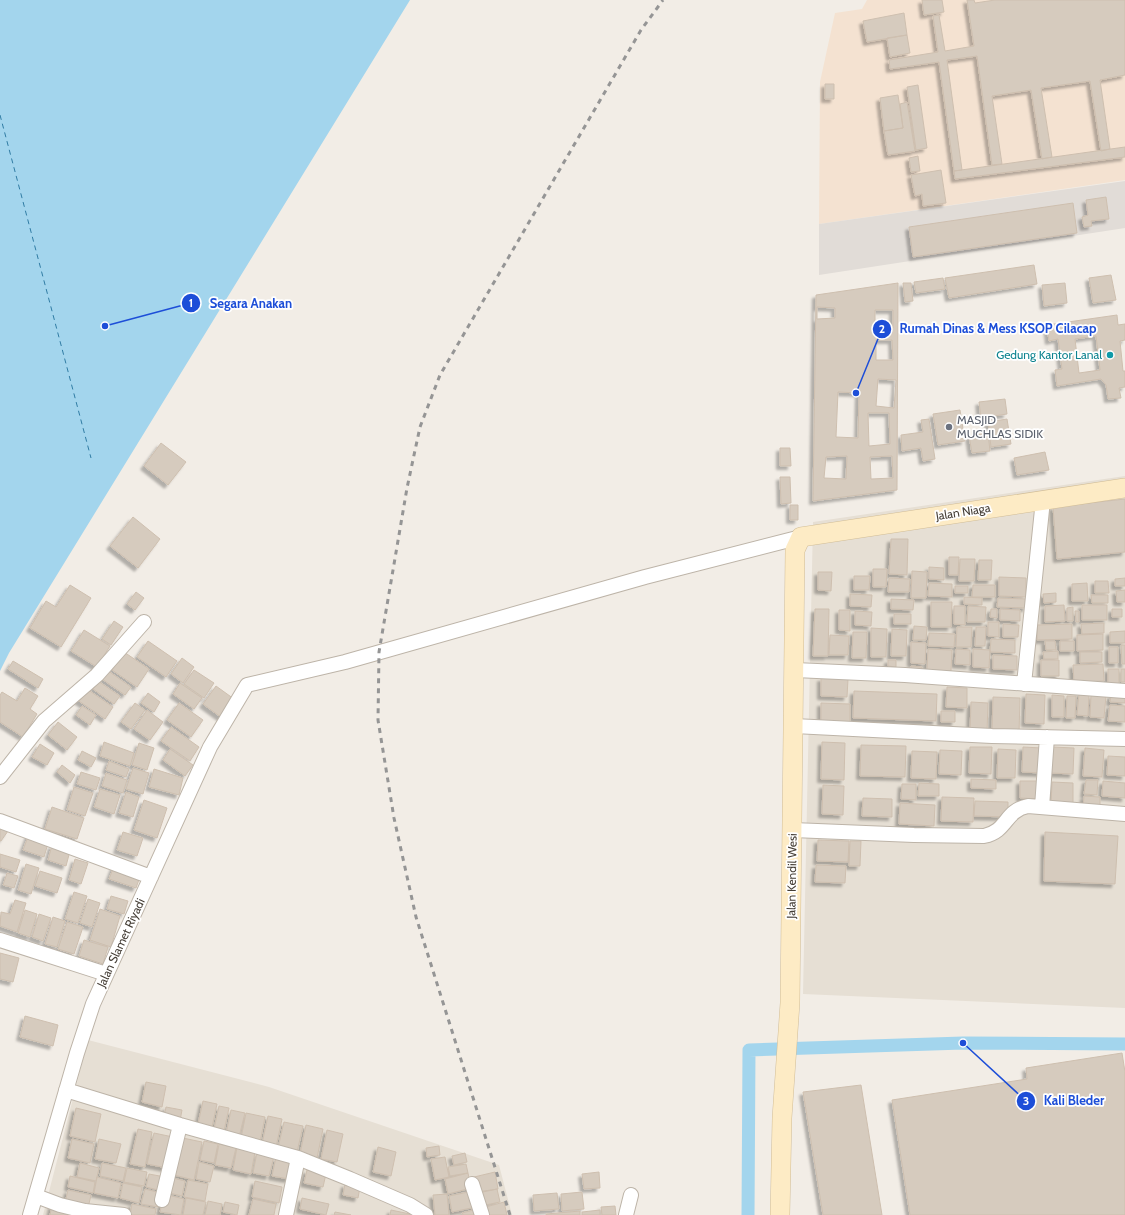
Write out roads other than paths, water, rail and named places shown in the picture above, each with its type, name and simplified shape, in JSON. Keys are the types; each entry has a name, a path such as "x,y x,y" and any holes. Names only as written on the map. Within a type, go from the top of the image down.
{"main road":[{"name":"Jalan Niaga","path":"801,537 1125,488"},
{"name":"Jalan Kendil Wesi","path":"780,1215 782,1118 789,1033 795,670 795,550 801,537"}],"street":[{"path":"1024,684 1044,500"},
{"name":"Jalan Slamet Riyadi","path":"30,1215 66,1090 93,1004 210,748 247,685 345,662 645,577 801,537"},
{"path":"0,777 44,721 98,675 144,622"},
{"path":"795,670 1125,691"},
{"path":"794,726 992,736 1125,739"},
{"path":"1042,807 1047,737"},
{"path":"793,830 914,836 984,836 994,834 1002,828 1011,814 1018,808 1028,806 1125,814"},
{"path":"0,821 151,877"},
{"path":"0,940 106,974"},
{"path":"66,1090 180,1125 298,1158 410,1205 426,1215"},
{"path":"162,1200 180,1125"},
{"path":"286,1215 298,1158"},
{"path":"472,1184 482,1215"},
{"path":"626,1215 631,1195"},
{"path":"36,1196 60,1205 85,1211 124,1215"}],"water":[{"path":"0,0 410,0 9,653 0,671"}],"waterway":[{"path":"748,1215 749,1050 963,1043 1125,1044"}],"railway":[{"path":"510,1215 416,917 394,818 378,720 379,652 407,488 420,427 440,375 641,30 663,0"}],"place":[{"name":"Segara Anakan","path":"105,326"},
{"name":"Gedung Kantor Lanal","path":"1110,355"},
{"name":"Rumah Dinas & Mess KSOP Cilacap","path":"856,393"},
{"name":"MASJID MUCHLAS SIDIK","path":"949,427"},
{"name":"Kali Bleder","path":"963,1043"}]}
